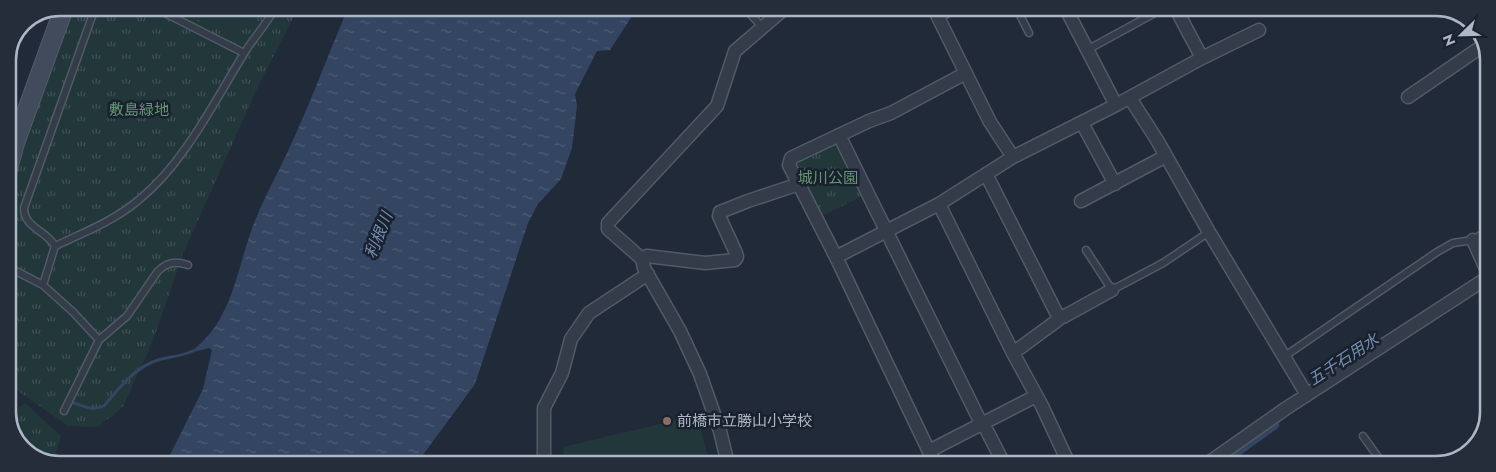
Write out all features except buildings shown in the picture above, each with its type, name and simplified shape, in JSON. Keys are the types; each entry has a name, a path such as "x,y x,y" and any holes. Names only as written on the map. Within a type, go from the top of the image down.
{"street":[{"path":"16,140 61,16"},
{"path":"726,456 715,415 700,374 680,331 648,274 642,259 608,229 608,223 717,106 734,55 775,16"},
{"path":"937,16 990,122 1013,157"},
{"path":"1070,16 1116,106"},
{"path":"1180,16 1202,58"},
{"path":"836,256 939,204 1013,157 1116,106 1202,58 1259,30"},
{"path":"1408,97 1478,49"},
{"path":"931,456 836,256 789,165 790,158 891,113 966,73"},
{"path":"1130,98 1307,395"},
{"path":"1082,123 1115,184"},
{"path":"839,135 982,424 1000,456"},
{"path":"1081,201 1166,156"},
{"path":"986,174 1059,318"},
{"path":"642,259 647,256 705,263 735,260 737,257 720,220 720,212 799,184"},
{"path":"939,204 1065,456"},
{"path":"1472,240 1480,256"},
{"path":"544,456 544,408 562,373 571,339 589,313 648,274"},
{"path":"1219,456 1307,395 1480,283"},
{"path":"1013,353 1059,318 1112,290"},
{"path":"929,451 1036,396"}],"lane":[{"path":"55,246 51,240 27,222 24,216 24,208 92,16"},
{"path":"171,16 244,53"},
{"path":"43,284 55,246 116,216 143,197 154,186 185,148 244,53 261,32 270,16"},
{"path":"752,16 762,27"},
{"path":"1020,16 1029,33"},
{"path":"1087,50 1149,16"},
{"path":"1086,250 1112,290 1163,263 1209,232"},
{"path":"1285,356 1436,252 1458,241 1472,240 1480,235"},
{"path":"64,411 99,340 127,316 158,271 164,266 177,262 188,265"},
{"path":"16,271 43,284 99,340"},
{"path":"1363,436 1377,456"}],"green space":[{"name":"敷島緑地","path":"67,16 294,16 256,91 183,254 152,343 123,407 98,427 68,426 16,390 16,164"},
{"path":"191,16 246,16 232,37"},
{"name":"城川公園","path":"834,142 841,145 865,195 820,217 794,167 796,161"},
{"path":"25,403 61,436 55,455 38,450 27,441 20,429 16,410"},
{"path":"697,415 708,456 564,456 563,447"}],"water":[{"name":"利根川","path":"345,16 632,16 610,50 597,51 575,94 577,106 572,148 561,179 538,204 528,223 475,384 422,456 170,456 203,389 212,350 209,348 189,353 205,340 226,308 257,216 311,97"}],"waterway":[{"path":"74,403 93,408 104,406 128,379 150,363 193,351"},
{"name":"五千石用水","path":"1230,456 1274,424"}],"place":[{"name":"前橋市立勝山小学校","path":"667,421"}]}
